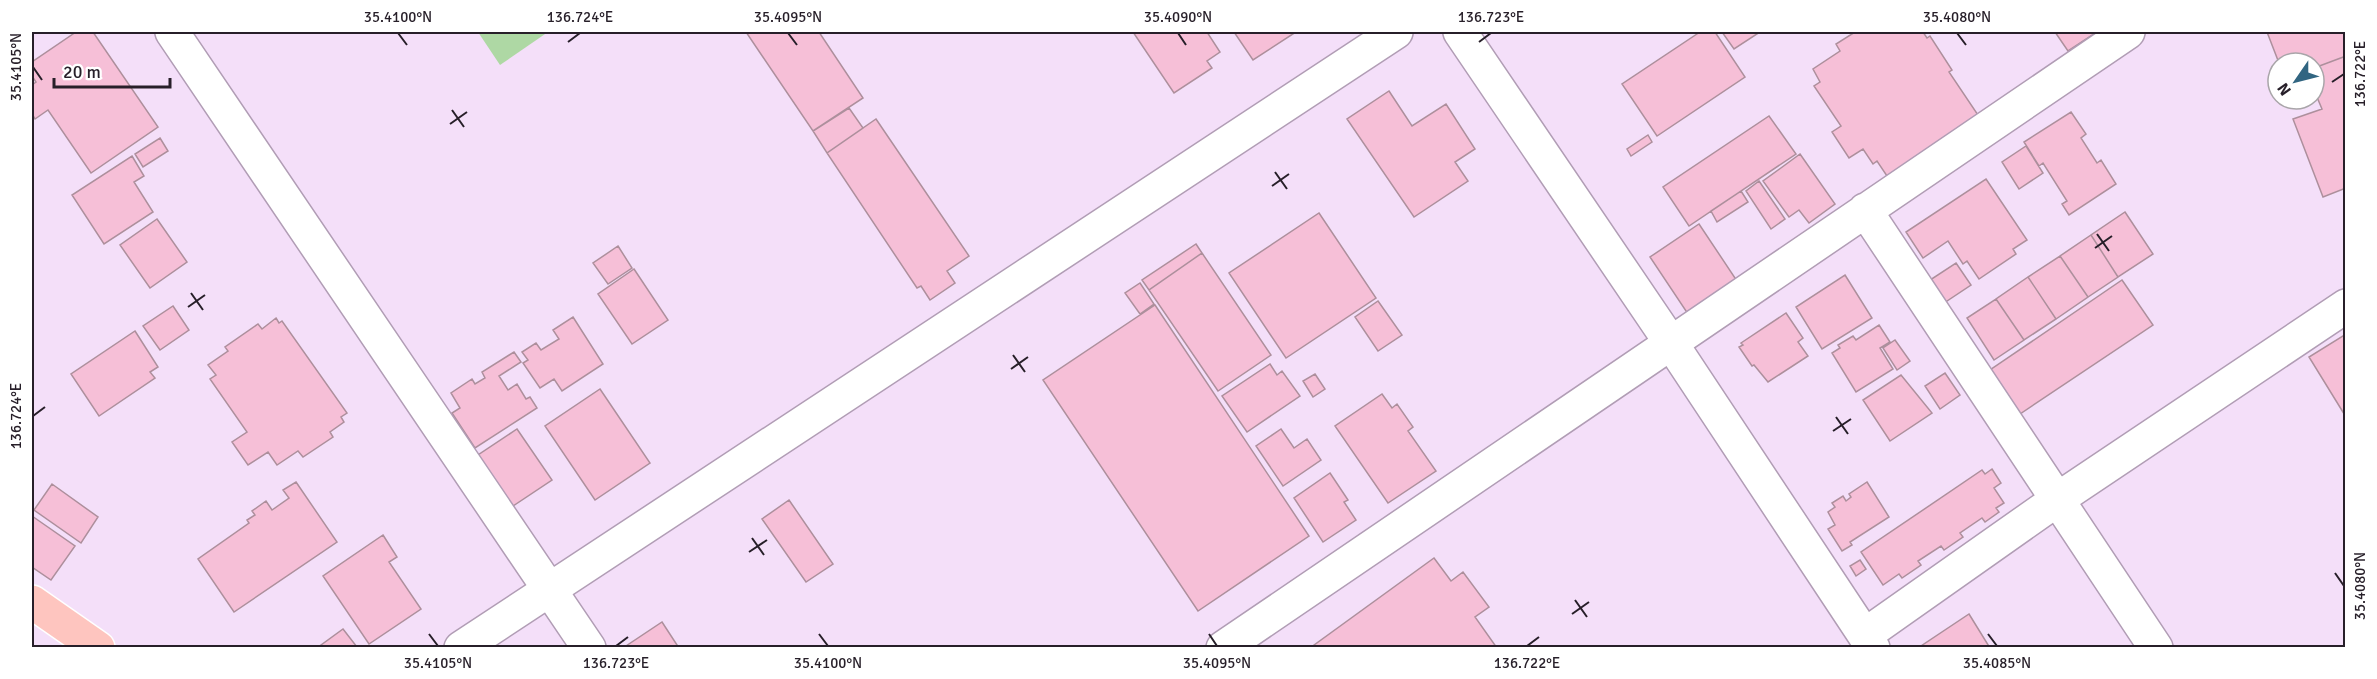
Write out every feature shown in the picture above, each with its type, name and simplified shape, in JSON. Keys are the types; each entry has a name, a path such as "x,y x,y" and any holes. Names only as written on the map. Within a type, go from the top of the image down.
{"main road":[{"path":"32,602 98,648"}],"street":[{"path":"172,32 589,648"},
{"path":"461,648 1396,32"},
{"path":"1460,32 1869,641 2058,500 2346,306"},
{"path":"1223,648 2128,32"},
{"path":"1865,210 2156,648"}],"green space":[{"path":"478,32 548,32 500,65"}],"building":[{"path":"76,32 93,32 158,127 91,173 48,110 35,119 32,114 32,85 36,82 32,76 32,62"},
{"path":"746,32 819,32 863,98 813,131"},
{"path":"1133,32 1207,32 1220,52 1207,61 1212,68 1174,93"},
{"path":"1234,32 1296,32 1253,60"},
{"path":"1700,32 1715,32 1745,77 1657,136 1622,84"},
{"path":"1722,32 1760,32 1734,49"},
{"path":"1855,32 1923,32 1927,38 1930,36 1952,70 1949,72 1978,115 1887,176 1877,161 1873,164 1863,149 1849,158 1832,132 1841,126 1814,86 1820,82 1813,69 1840,51 1836,44"},
{"path":"2055,32 2097,32 2068,51"},
{"path":"2267,32 2346,32 2346,56 2326,64 2326,51 2274,51"},
{"path":"2346,56 2346,188 2323,197 2293,119 2316,111 2326,111 2326,64"},
{"path":"1389,91 1412,126 1446,104 1475,149 1455,162 1468,181 1414,217 1347,119"},
{"path":"849,108 863,128 827,153 813,131"},
{"path":"2071,112 2086,134 2081,138 2097,163 2101,160 2116,184 2069,215 2062,204 2067,201 2043,163 2039,166 2024,142"},
{"path":"1769,116 1796,154 1689,226 1663,187"},
{"path":"876,119 969,256 947,271 955,283 930,300 921,286 917,288 827,153"},
{"path":"1648,135 1652,142 1631,156 1627,149"},
{"path":"160,138 168,151 143,167 135,154"},
{"path":"2026,146 2043,173 2019,189 2002,162"},
{"path":"1800,154 1835,204 1809,223 1799,210 1789,217 1763,181"},
{"path":"132,156 144,176 134,182 153,212 104,244 72,195"},
{"path":"1986,179 2027,240 2013,249 2016,254 1979,279 1967,261 1963,264 1948,241 1923,258 1906,232"},
{"path":"1759,181 1785,219 1771,229 1746,191"},
{"path":"1741,191 1748,202 1717,222 1711,211"},
{"path":"2125,212 2153,254 2118,277 2091,235"},
{"path":"1319,213 1376,298 1286,358 1229,273"},
{"path":"157,219 187,262 150,288 120,245"},
{"path":"1699,224 1743,290 1694,323 1650,257"},
{"path":"2091,235 2118,277 2088,297 2060,256"},
{"path":"1196,244 1202,253 1149,290 1142,280"},
{"path":"618,246 632,268 608,284 593,263"},
{"path":"1202,253 1271,355 1218,391 1149,290"},
{"path":"2060,256 2088,297 2056,319 2028,277"},
{"path":"1956,263 1971,285 1941,305 1927,282"},
{"path":"634,269 668,320 632,344 598,294"},
{"path":"1845,275 1872,318 1822,349 1796,307"},
{"path":"2028,277 2056,319 2024,340 1996,299"},
{"path":"2122,280 2153,325 2017,416 1987,372"},
{"path":"1140,283 1154,304 1140,314 1125,293"},
{"path":"1996,299 2024,340 1994,360 1967,318"},
{"path":"1378,301 1402,335 1378,351 1355,317"},
{"path":"1155,305 1309,536 1198,611 1043,380"},
{"path":"173,306 189,330 160,350 143,326"},
{"path":"1786,313 1803,338 1798,342 1808,356 1768,382 1754,365 1752,366 1739,347 1743,345 1741,343"},
{"path":"573,317 603,364 562,391 554,379 540,388 523,363 528,360 522,352 536,343 541,350 559,339 553,330"},
{"path":"276,318 279,323 282,321 347,413 341,417 344,422 330,432 333,437 303,457 298,451 277,465 268,452 248,465 232,442 247,432 210,379 216,375 208,365 228,351 225,347 258,324 262,329"},
{"path":"1879,325 1890,342 1880,348 1893,369 1856,392 1832,353 1840,348 1838,345 1853,336 1856,340"},
{"path":"135,331 158,367 150,372 155,378 99,416 71,374"},
{"path":"2346,334 2346,417 2309,357"},
{"path":"1895,340 1910,361 1897,370 1883,348"},
{"path":"514,352 521,362 499,376 508,390 517,384 526,399 530,397 537,408 475,448 452,413 460,408 451,393 472,379 475,384 485,378 482,372"},
{"path":"1270,364 1277,375 1282,371 1300,396 1247,432 1222,396"},
{"path":"1945,373 1960,395 1940,409 1925,386"},
{"path":"1315,374 1325,389 1313,397 1303,381"},
{"path":"1901,375 1932,413 1890,441 1863,400"},
{"path":"600,389 650,463 595,500 545,426"},
{"path":"1382,394 1392,408 1397,404 1413,427 1408,431 1436,471 1388,503 1335,426"},
{"path":"517,429 552,480 513,506 478,455"},
{"path":"1281,429 1294,448 1307,439 1321,460 1283,486 1256,446"},
{"path":"1992,469 2001,483 1994,488 2004,503 1996,508 1999,512 1985,522 1982,518 1960,533 1963,537 1944,550 1941,546 1918,561 1921,565 1902,578 1899,574 1883,585 1861,552 1982,470 1985,474"},
{"path":"1330,473 1348,500 1344,502 1356,520 1323,542 1294,498"},
{"path":"296,482 337,542 234,612 198,559 249,523 247,520 255,515 252,511 266,501 272,510 289,498 283,490"},
{"path":"1867,482 1889,517 1850,542 1852,545 1842,551 1828,529 1835,525 1828,512 1835,507 1832,503 1843,496 1846,501 1851,497 1849,494"},
{"path":"52,484 98,517 81,543 34,510"},
{"path":"789,500 833,564 806,582 762,519"},
{"path":"32,516 75,546 51,580 32,567"},
{"path":"383,535 397,557 389,562 421,609 369,644 323,576"},
{"path":"1434,558 1451,581 1463,572 1489,607 1475,617 1497,648 1310,648"},
{"path":"1860,560 1866,569 1856,576 1850,566"},
{"path":"1969,614 1990,648 1918,648"},
{"path":"662,622 679,648 623,648"},
{"path":"343,629 357,647 317,648"}]}
